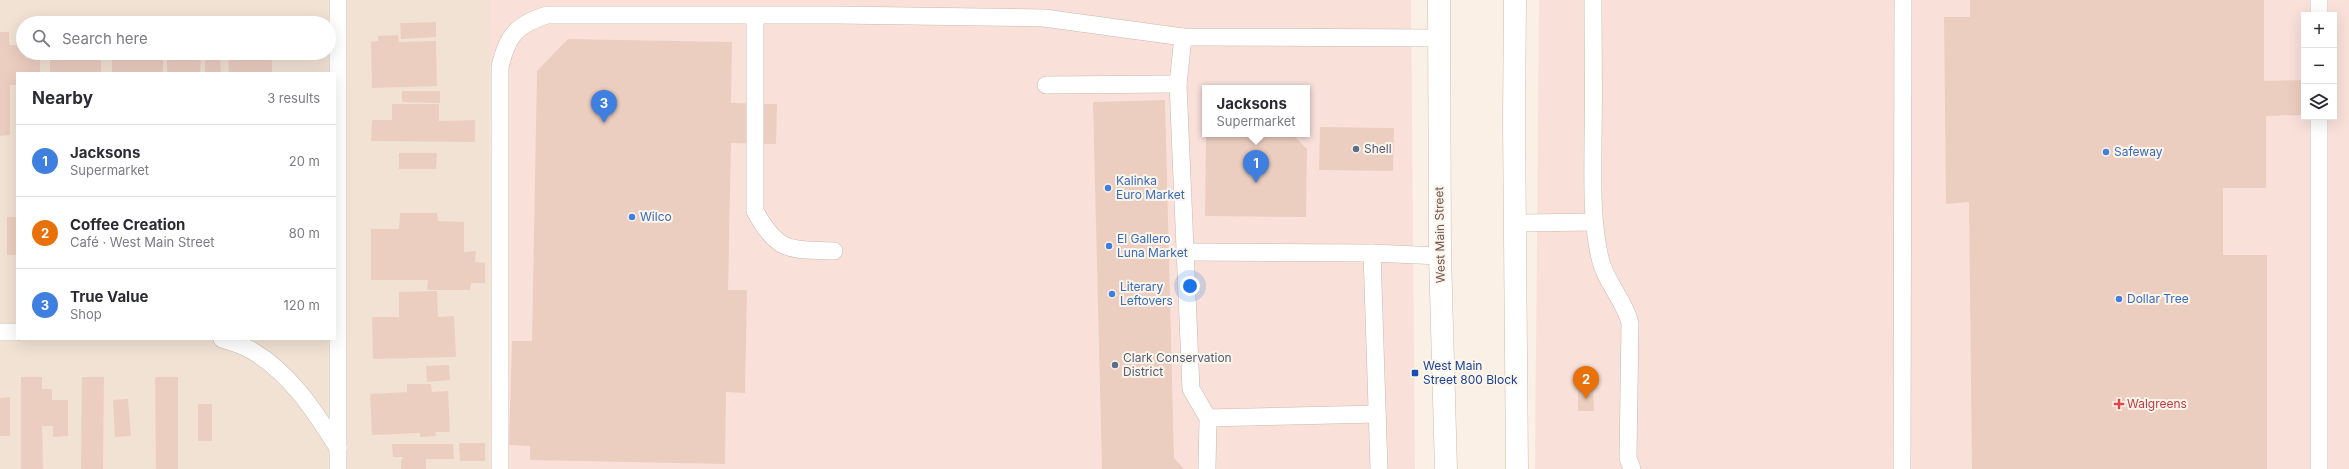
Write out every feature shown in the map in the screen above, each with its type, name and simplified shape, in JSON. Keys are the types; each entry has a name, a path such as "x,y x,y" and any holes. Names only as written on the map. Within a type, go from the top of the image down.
{"main road":[{"name":"West Main Street","path":"1439,0 1440,256 1446,469"},
{"path":"1515,0 1514,120 1517,469"}],"lane":[{"path":"338,0 338,469"},
{"path":"1594,0 1593,222 1600,260 1609,283 1620,296 1627,310 1630,323 1628,458 1632,469"},
{"path":"1902,469 1903,0"},
{"path":"2319,0 2319,12"},
{"path":"500,469 500,67 504,50 511,37 520,27 533,19 547,15 837,15 1044,18 1182,37 1440,38"},
{"path":"755,16 755,211 767,232 788,249 834,252"},
{"path":"1182,37 1178,84 1192,389 1208,418 1207,469"},
{"path":"1046,85 1178,84"},
{"path":"2319,120 2319,469"},
{"path":"1516,223 1593,222"},
{"path":"1186,252 1372,253 1440,256"},
{"path":"1372,253 1379,469"},
{"path":"0,332 16,332"},
{"path":"225,340 250,349 276,367 298,388 338,448"},
{"path":"1208,418 1377,414"}],"shaded area":[{"path":"0,0 491,0 489,469 0,469"},
{"path":"491,0 1411,0 1415,469 489,469"},
{"path":"1539,0 2349,0 2349,469 1535,469"}],"building":[{"path":"1970,0 2264,0 2264,81 2301,80 2301,115 2266,116 2266,188 2223,188 2223,255 2267,255 2267,469 1972,469 1969,202 1946,204 1944,17 1970,17"},
{"path":"436,22 436,37 401,39 400,23"},
{"path":"0,32 9,32 9,45 16,45 16,60 40,60 40,72 16,72 16,85 10,85 10,135 0,136"},
{"path":"398,35 399,42 436,41 437,86 372,88 371,42 378,41 378,36"},
{"name":"Wilco","path":"568,39 732,42 731,103 777,104 776,144 731,143 728,290 747,290 745,393 726,392 725,464 530,460 530,446 509,445 512,341 532,341 537,71"},
{"path":"50,60 101,60 101,72 50,72"},
{"path":"112,60 163,60 163,72 112,72"},
{"path":"167,60 201,60 200,72 167,72"},
{"path":"205,60 220,60 221,72 205,72"},
{"path":"228,60 272,60 272,72 229,72"},
{"path":"402,91 440,91 440,103 402,102"},
{"path":"1165,100 1174,458 1184,469 1102,469 1093,102"},
{"path":"392,104 439,104 439,121 475,120 475,142 371,141 372,120 392,120"},
{"name":"Shell","path":"1320,127 1394,128 1393,171 1319,170"},
{"path":"1206,137 1295,137 1307,149 1306,217 1205,216"},
{"path":"399,153 437,153 436,169 399,169"},
{"path":"400,213 437,213 438,221 464,222 464,252 476,251 475,262 485,263 485,283 471,283 470,290 427,290 428,280 371,280 371,229 399,229"},
{"path":"7,217 16,217 16,255 7,255"},
{"path":"437,291 438,317 454,316 456,357 373,359 372,317 399,317 399,292"},
{"path":"449,365 450,380 427,382 426,366"},
{"path":"21,377 42,377 42,389 52,389 52,400 68,400 68,436 53,437 53,426 42,426 43,469 21,469"},
{"path":"82,377 104,377 103,469 81,469"},
{"path":"155,377 178,377 178,469 156,469"},
{"path":"407,384 431,384 432,392 448,391 450,432 435,432 436,436 420,437 420,433 372,435 370,394 407,392"},
{"path":"1578,387 1593,387 1594,411 1578,411"},
{"path":"10,397 10,436 0,436 0,398"},
{"path":"128,399 131,436 115,437 113,400"},
{"path":"198,404 212,404 212,441 198,441"},
{"path":"459,443 485,443 485,461 460,461"},
{"path":"392,444 453,444 454,459 426,459 426,469 401,469 401,459 403,459 403,457 393,457"}],"place":[{"name":"True Value","path":"604,123"},
{"name":"Shell","path":"1356,149"},
{"name":"Safeway","path":"2106,152"},
{"name":"Jacksons","path":"1256,183"},
{"name":"Kalinka Euro Market","path":"1108,188"},
{"name":"Wilco","path":"632,217"},
{"name":"El Gallero Luna Market","path":"1109,246"},
{"name":"Literary Leftovers","path":"1112,294"},
{"name":"Dollar Tree","path":"2119,299"},
{"name":"Clark Conservation District","path":"1115,365"},
{"name":"West Main Street 800 Block","path":"1415,373"},
{"name":"Coffee Creation","path":"1586,399"},
{"name":"Walgreens","path":"2119,404"}]}
